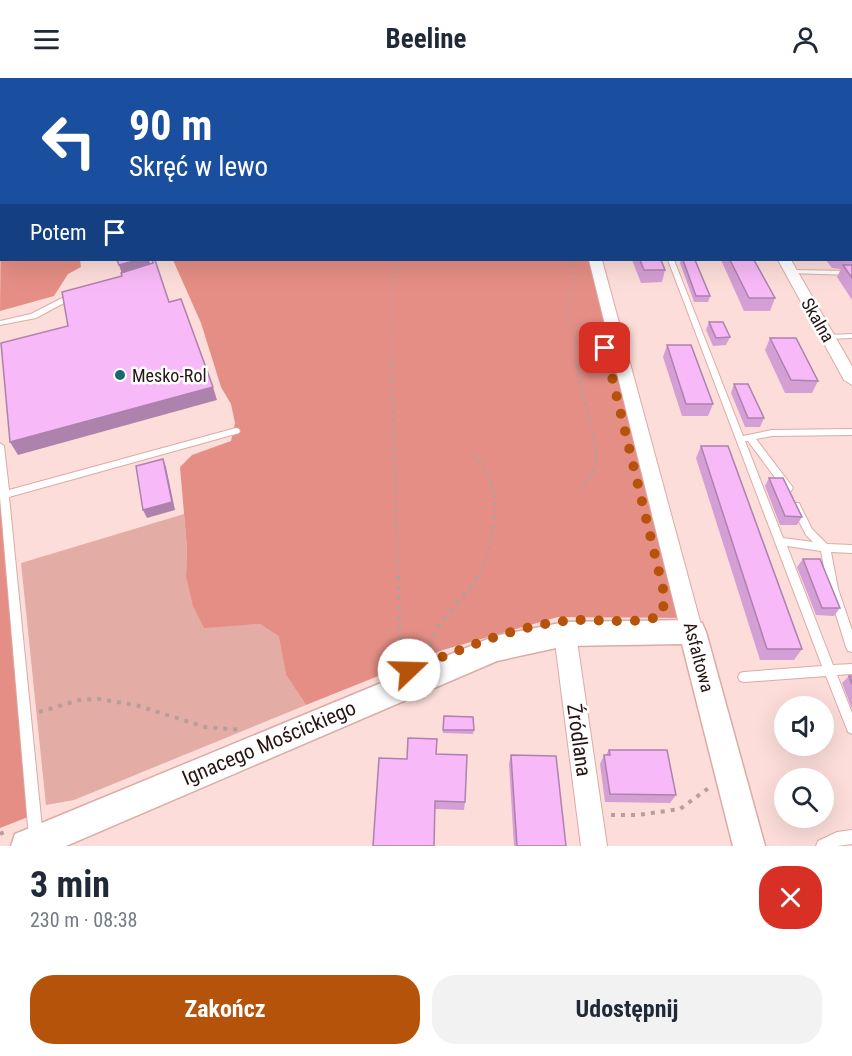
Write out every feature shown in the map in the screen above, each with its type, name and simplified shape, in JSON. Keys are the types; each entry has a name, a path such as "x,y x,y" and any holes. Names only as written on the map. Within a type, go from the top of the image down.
{"street":[{"name":"Asfaltowa","path":"595,261 749,846"},
{"name":"Skalna","path":"787,266 852,380"},
{"name":"Ignacego Mościckiego","path":"33,836 495,649 565,634 692,632"},
{"name":"Źródlana","path":"565,634 594,846"}],"lane":[{"path":"671,261 730,416 787,486 809,532 825,548 833,589 852,647"},
{"path":"787,266 852,273"},
{"path":"0,323 33,316 78,294"},
{"path":"827,337 852,336"},
{"path":"4,495 236,431"},
{"path":"746,438 772,434 852,432"},
{"path":"746,438 779,541 852,728"},
{"path":"0,446 25,717 33,836"},
{"path":"779,541 825,548 852,549"},
{"path":"744,677 852,669"},
{"path":"823,846 837,839 852,837"}],"path":[{"path":"398,261 392,289 391,342 400,637 414,650 419,666 424,664 433,634 472,588 488,558 492,522 491,481 474,455"},
{"path":"572,261 574,279 566,309 575,342 579,384 589,426 598,450 595,468 578,493"},
{"path":"25,717 79,700 99,699 136,705 205,727 246,730"},
{"path":"590,815 638,815 680,809 711,787"},
{"path":"0,834 33,836"}],"shaded area":[{"path":"1,261 80,261 81,267 68,274 54,296 0,311"},
{"path":"173,261 598,261 692,618 558,617 443,650 306,705 286,675 279,636 260,624 204,628 193,606 186,576 187,548 180,467 192,455 231,441 235,423 231,404 221,387 201,323"},
{"path":"0,496 28,817 0,828"},
{"path":"184,514 187,548 186,576 236,625 260,624 280,636 286,675 306,705 74,800 46,805 21,563"}],"building":[{"path":"117,261 133,261 119,265"},
{"name":"Mesko-Rol","path":"152,261 155,261 169,302 181,299 213,387 10,442 1,343 68,326 62,292 122,276 121,273 153,263"},
{"path":"640,261 661,261 665,270 644,270"},
{"path":"683,261 695,261 710,296 696,296"},
{"path":"730,261 755,261 775,298 749,298"},
{"path":"843,265 852,265 852,278"},
{"path":"709,322 723,322 730,337 716,338"},
{"path":"770,338 796,338 818,381 791,380"},
{"path":"667,345 691,345 713,404 686,404"},
{"path":"734,384 748,384 764,418 748,418"},
{"path":"701,446 728,446 802,649 767,649"},
{"path":"163,459 172,502 143,510 136,466"},
{"path":"769,478 783,478 802,517 785,516"},
{"path":"803,559 820,559 840,608 822,608"},
{"path":"444,716 473,717 474,730 443,730"},
{"path":"408,738 437,739 436,754 467,755 465,802 435,801 434,846 373,846 379,758 407,759"},
{"path":"609,750 667,750 676,795 610,794 604,755 610,755"},
{"path":"511,755 556,756 566,846 517,846"}],"place":[{"name":"Mesko-Rol","path":"120,375"}],"route":[{"path":"409,670 494,636 524,627 575,620 646,620 662,614 665,597 605,348"}]}
